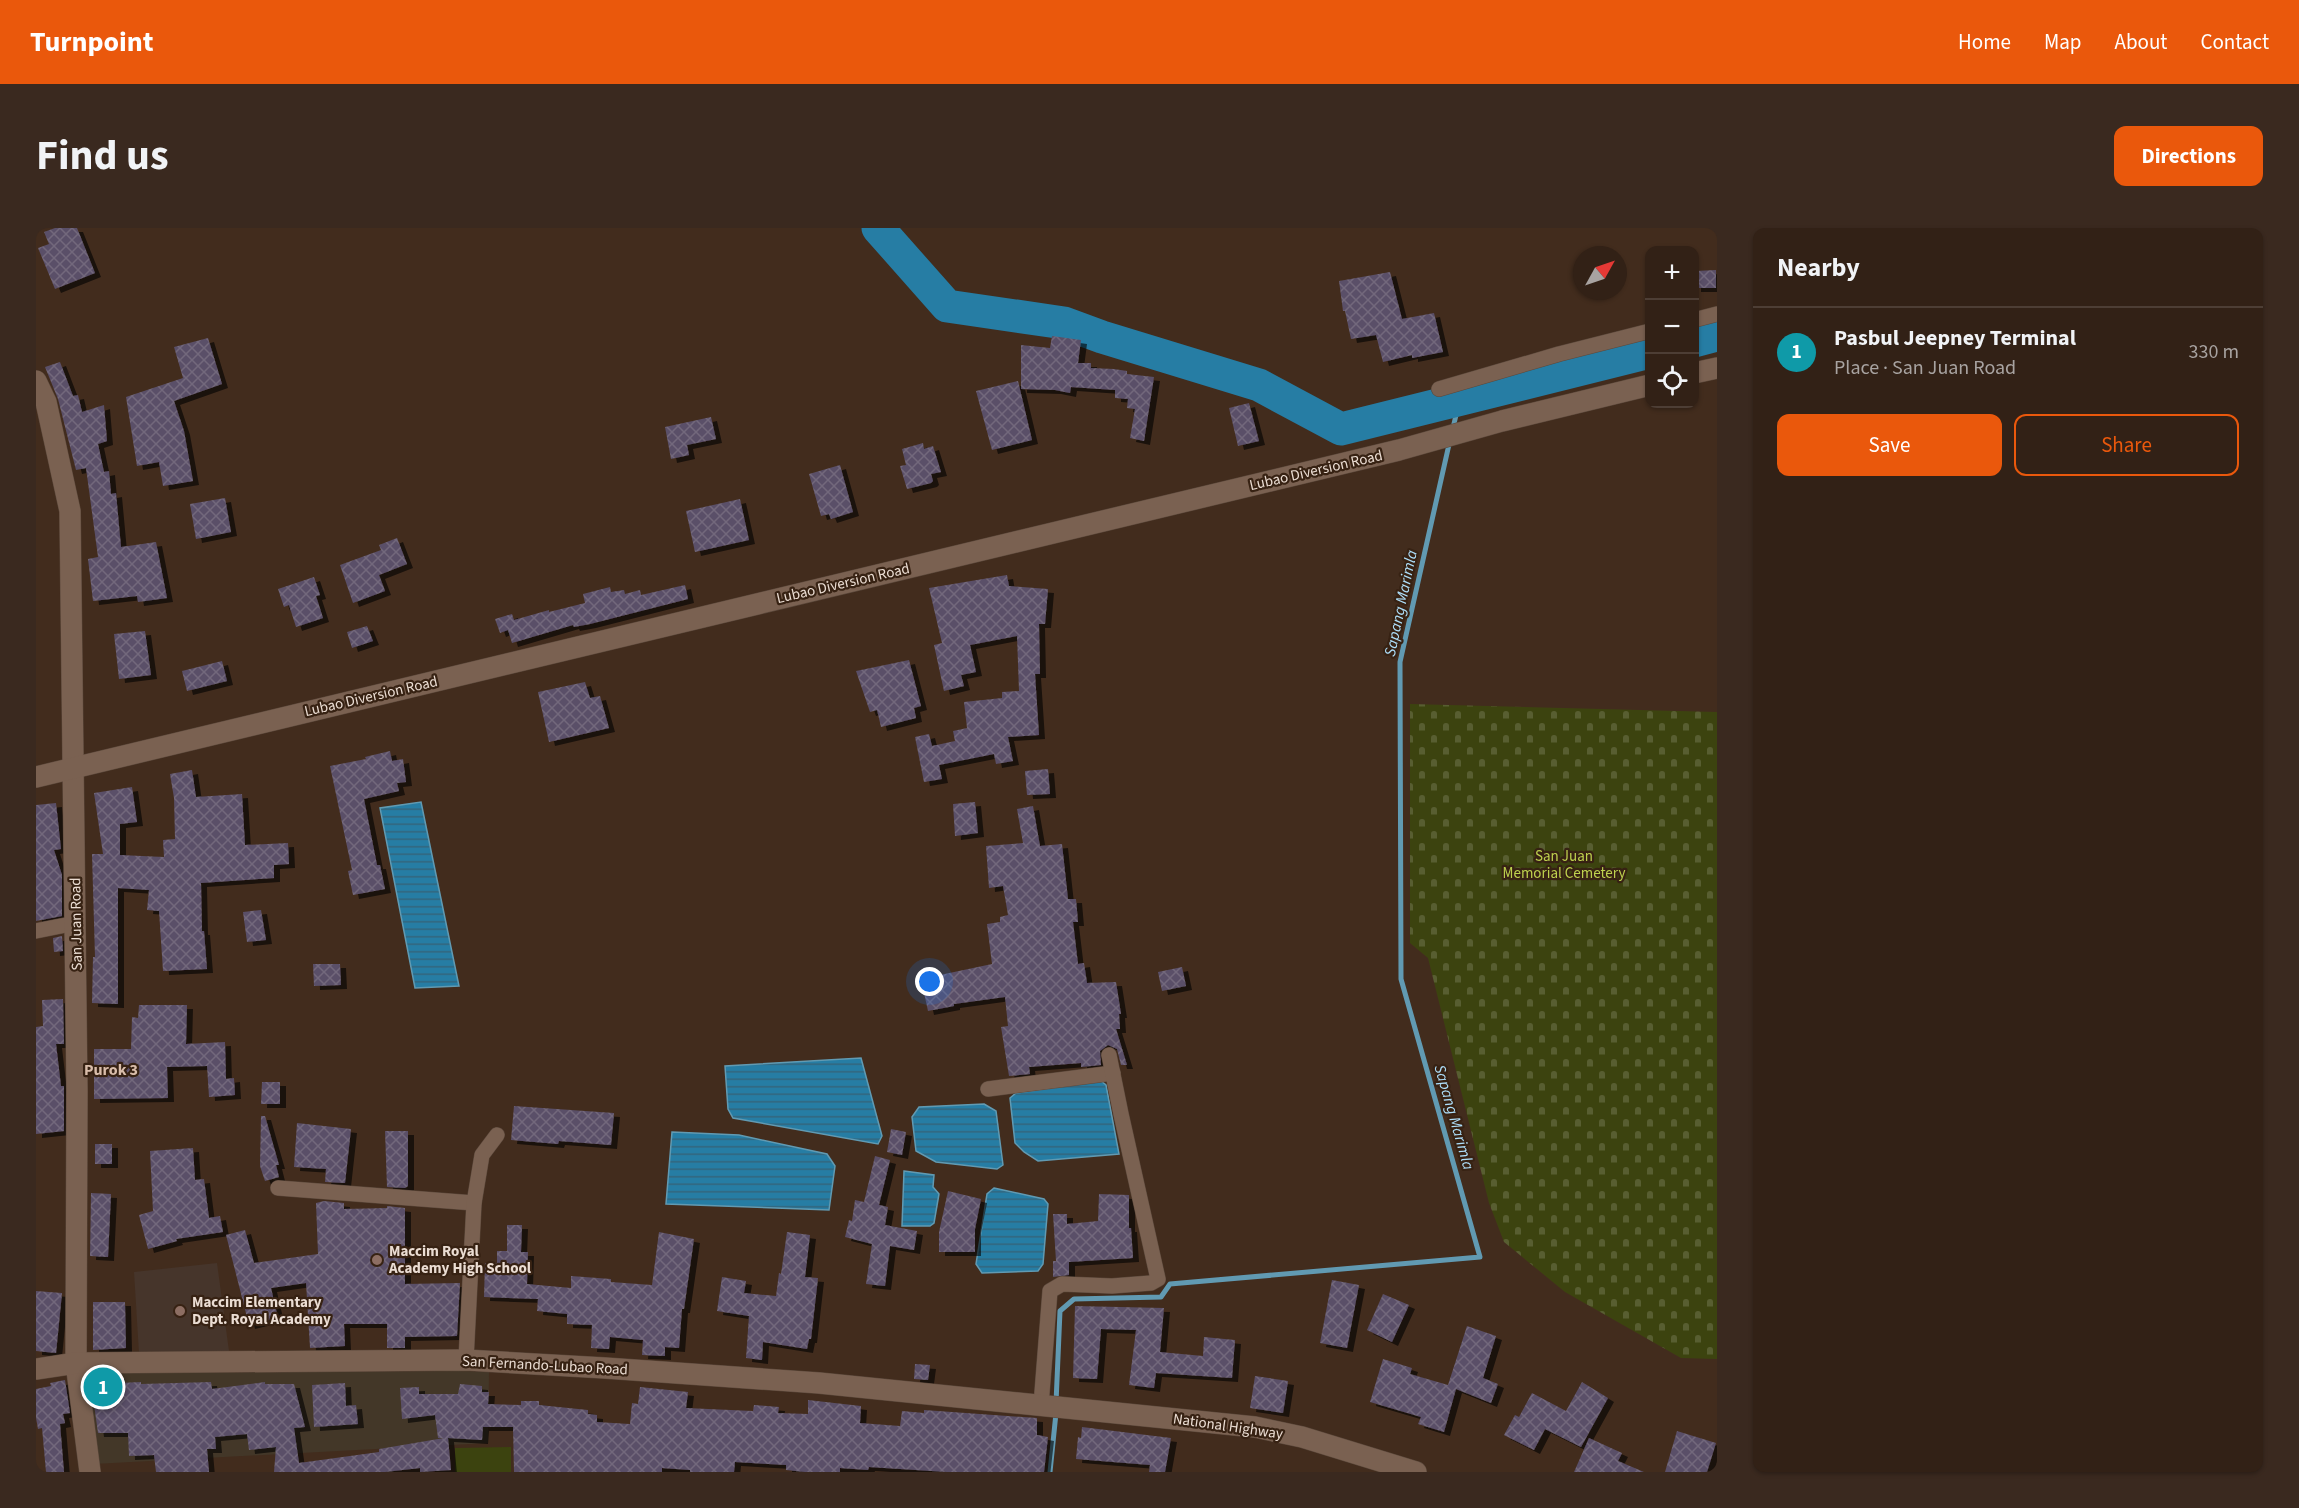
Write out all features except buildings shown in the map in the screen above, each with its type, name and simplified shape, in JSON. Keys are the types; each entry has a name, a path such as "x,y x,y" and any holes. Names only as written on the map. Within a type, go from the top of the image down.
{"street":[{"path":"1699,319 1717,314"},
{"path":"1439,389 1558,354 1645,332"},
{"path":"1699,373 1717,368"},
{"name":"San Juan Road","path":"36,381 46,402 70,511 76,922 76,1363 90,1472"},
{"name":"Lubao Diversion Road","path":"36,777 1399,450 1502,421 1645,386"},
{"path":"36,931 76,922"},
{"path":"1055,1406 1050,1291 1062,1284 1112,1286 1151,1283 1158,1279 1110,1055"},
{"path":"988,1089 1113,1073"},
{"path":"466,1360 474,1203 482,1155 497,1135"},
{"path":"278,1188 474,1203"},
{"name":"San Fernando-Lubao Road","path":"36,1369 76,1363 466,1360 819,1383 1055,1406"},
{"name":"National Highway","path":"1055,1406 1255,1427 1302,1437 1416,1472"}],"shaded area":[{"name":"Maccim Elementary Dept. Royal Academy","path":"217,1263 229,1351 139,1353 134,1272"},
{"path":"489,1372 488,1443 94,1464 87,1400 119,1400 119,1373"}],"green space":[{"name":"San Juan Memorial Cemetery","path":"1410,704 1717,712 1717,1359 1681,1358 1565,1292 1504,1242 1489,1203 1428,958 1410,943"},
{"path":"511,1447 511,1472 455,1472 455,1448"}],"water":[{"path":"421,802 459,986 415,988 380,808"},
{"path":"861,1058 882,1136 878,1144 733,1118 728,1109 725,1066"},
{"path":"1101,1081 1106,1085 1119,1154 1038,1161 1015,1143 1010,1098 1016,1093"},
{"path":"984,1104 996,1111 1003,1165 997,1169 936,1162 916,1151 912,1117 919,1107"},
{"path":"672,1132 739,1135 827,1154 835,1166 829,1210 666,1204"},
{"path":"904,1171 934,1175 933,1187 939,1194 934,1223 930,1226 902,1226"},
{"path":"994,1188 1044,1199 1048,1204 1043,1264 1038,1271 982,1273 976,1264 987,1194"}],"waterway":[{"path":"878,228 947,306 1064,323 1102,337 1259,385 1341,429 1645,353"},
{"path":"1699,340 1717,335"},
{"name":"Sapang Marimla","path":"1453,428 1460,398"},
{"name":"Sapang Marimla","path":"1056,1403 1060,1311 1074,1299 1161,1297 1170,1284 1480,1257 1401,979 1400,662 1450,440"},
{"name":"Sapang Marimla","path":"1050,1472 1056,1413"}],"place":[{"name":"Maccim Royal Academy High School","path":"377,1260"},
{"name":"Maccim Elementary Dept. Royal Academy","path":"180,1311"},
{"name":"Pasbul Jeepney Terminal","path":"103,1387"}],"district":[{"name":"Purok 3","path":"111,1069"}]}
